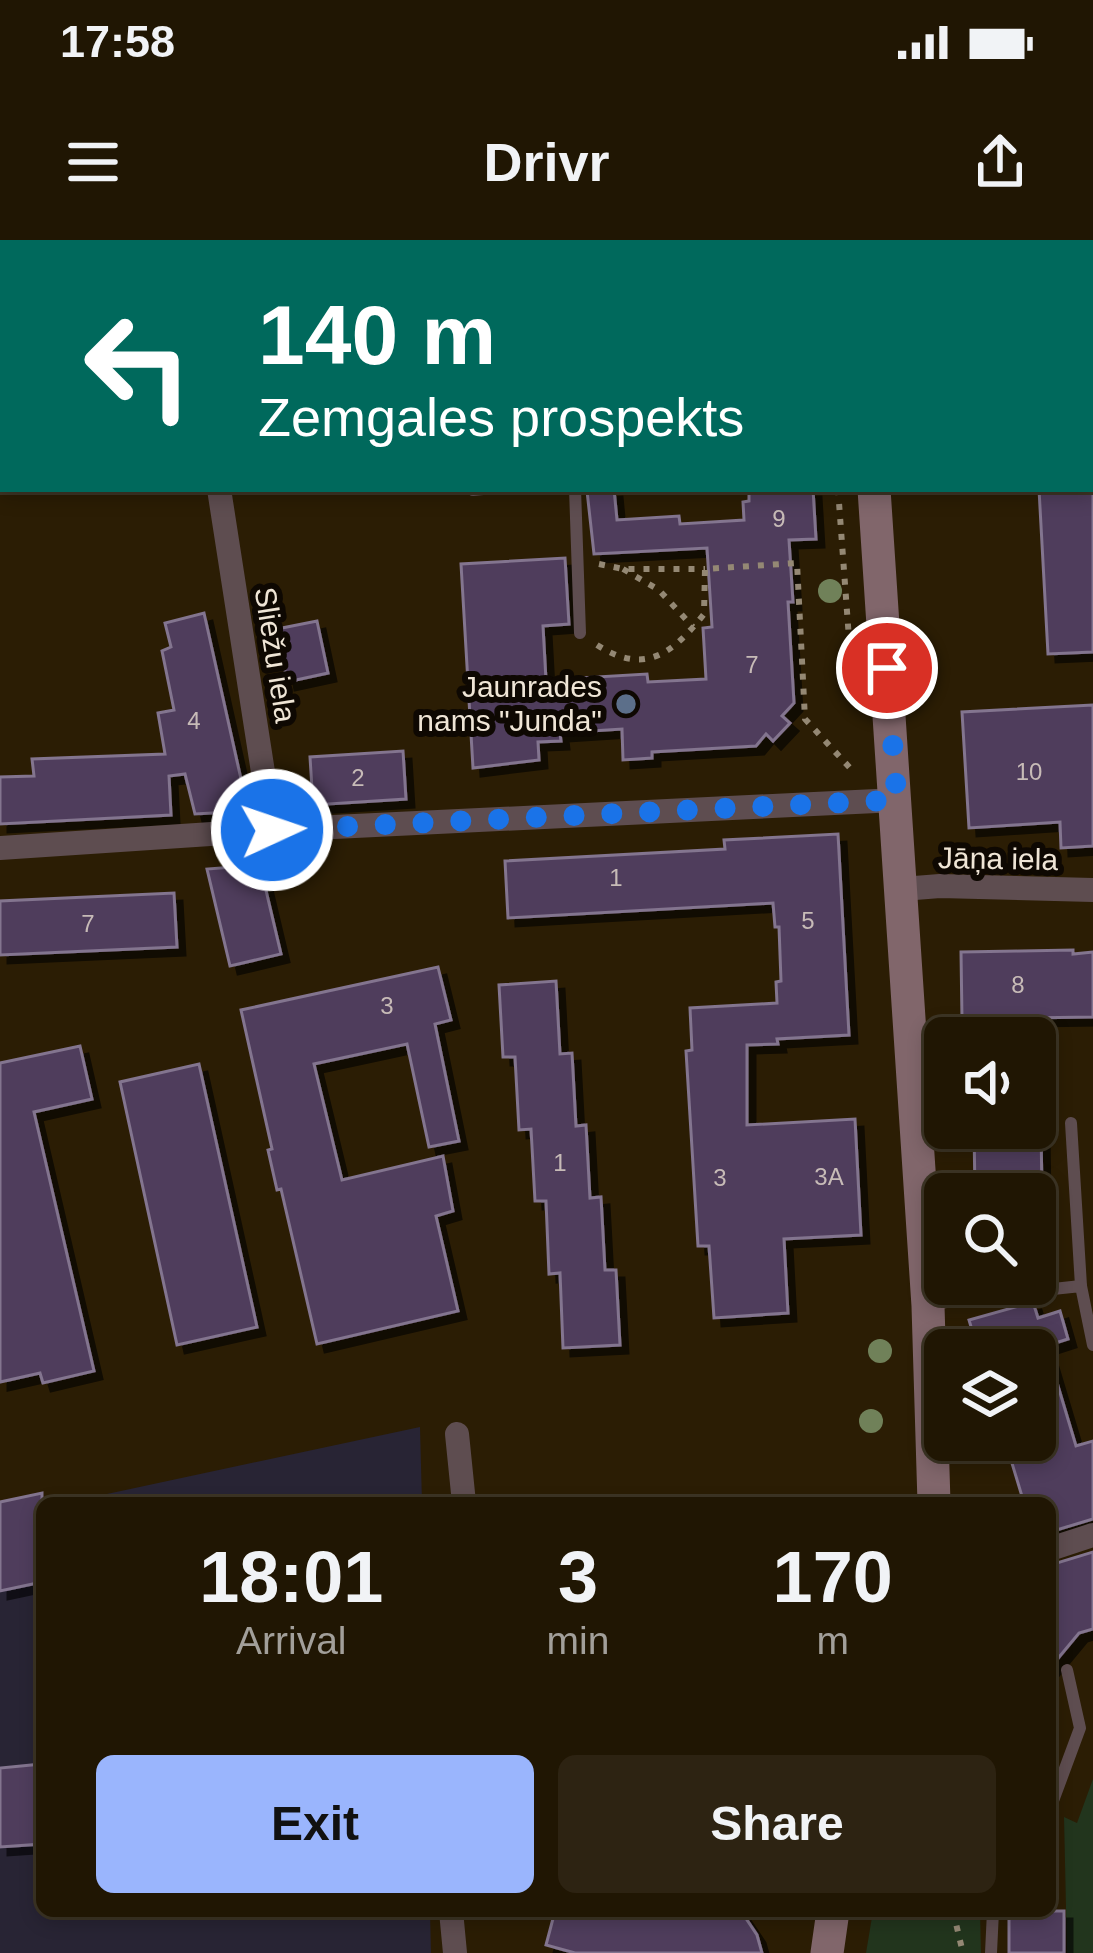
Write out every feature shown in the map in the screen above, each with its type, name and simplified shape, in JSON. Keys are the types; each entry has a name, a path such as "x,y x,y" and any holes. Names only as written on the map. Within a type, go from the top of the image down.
{"main road":[{"path":"874,492 928,1306 934,1497"},
{"path":"827,1953 832,1917"}],"street":[{"name":"Sliežu iela","path":"219,492 272,830"},
{"path":"0,848 897,800"},
{"name":"Jāņa iela","path":"902,889 1093,890"},
{"path":"457,1434 463,1497"},
{"path":"1056,1547 1093,1535"},
{"path":"452,1917 455,1953"}],"lane":[{"path":"575,492 580,633"},
{"path":"1071,1123 1082,1286 1093,1345"},
{"path":"928,1306 1082,1286"},
{"path":"1056,1793 1080,1728 1067,1670"},
{"path":"991,1953 993,1917"}],"path":[{"path":"838,492 853,693"},
{"path":"578,560 623,569 797,563 806,719 850,768"},
{"path":"623,569 659,590 693,627"},
{"path":"580,633 620,657 658,658 704,614 705,569"},
{"path":"954,1917 963,1953"}],"shaded area":[{"path":"420,1427 422,1497 93,1497"},
{"path":"36,1509 36,1917 430,1917 431,1953 0,1953 0,1517"}],"green space":[{"path":"1093,1779 1093,1953 1067,1953 1064,1817 1077,1823"},
{"path":"872,1917 980,1917 981,1953 866,1953"}],"building":[{"path":"587,492 614,492 617,520 679,516 680,524 744,520 743,502 749,501 749,492 813,492 816,539 789,540 794,703 782,716 790,723 773,741 766,734 756,746 652,752 652,758 623,760 622,729 560,733 561,741 538,742 539,760 473,768 461,564 565,558 569,624 543,626 546,680 647,674 648,682 706,679 703,628 712,627 707,548 594,554"},
{"path":"1039,492 1093,492 1093,652 1048,654"},
{"path":"204,613 245,797 230,812 195,814 185,774 169,776 171,815 0,824 0,777 34,776 32,759 165,754 158,713 174,710 162,651 171,647 165,623"},
{"path":"317,621 328,673 287,682 277,629"},
{"path":"1093,705 1093,846 1061,848 1060,822 969,828 962,712"},
{"path":"403,751 406,799 313,805 310,757"},
{"path":"838,834 849,1035 747,1045 747,1125 855,1119 861,1235 784,1239 788,1313 714,1318 709,1246 698,1246 686,1051 692,1050 690,1008 777,1003 779,927 775,927 773,903 508,918 505,861 725,849 724,840"},
{"path":"260,865 281,954 230,966 207,869"},
{"path":"174,893 177,947 0,955 0,901"},
{"path":"961,952 1093,952 1093,1017 962,1017"},
{"path":"438,967 451,1020 435,1024 459,1141 429,1147 407,1044 314,1064 342,1180 443,1156 453,1211 436,1216 458,1311 317,1344 281,1189 277,1190 241,1010"},
{"path":"556,981 560,1054 572,1053 576,1126 586,1125 590,1198 601,1197 605,1270 616,1270 620,1345 563,1348 560,1273 549,1274 546,1201 535,1201 531,1129 519,1130 515,1057 503,1057 499,985"},
{"path":"80,1046 92,1099 34,1112 94,1371 43,1383 40,1373 0,1382 0,1063"},
{"path":"199,1064 257,1327 177,1345 120,1082"},
{"path":"974,1149 1041,1149 1042,1173 975,1173"},
{"path":"1034,1305 1038,1318 1060,1311 1068,1339 1056,1343 1056,1329 972,1329 969,1320"},
{"path":"1056,1379 1076,1446 1093,1441 1093,1519 1056,1530 1056,1497 1022,1497 1011,1461 1056,1461"},
{"path":"42,1493 36,1497 36,1583 0,1591 0,1502"},
{"path":"1093,1552 1093,1629 1079,1633 1056,1661 1056,1563"},
{"path":"36,1765 36,1844 0,1847 0,1768"},
{"path":"1056,1911 1064,1911 1064,1953 1009,1953 1009,1917 1056,1917"},
{"path":"553,1917 745,1917 762,1953 575,1953 546,1945"}],"place":[{"name":"Jaunrades nams \"Junda\"","path":"626,704"}],"route":[{"path":"272,830 897,800 887,668"}]}
